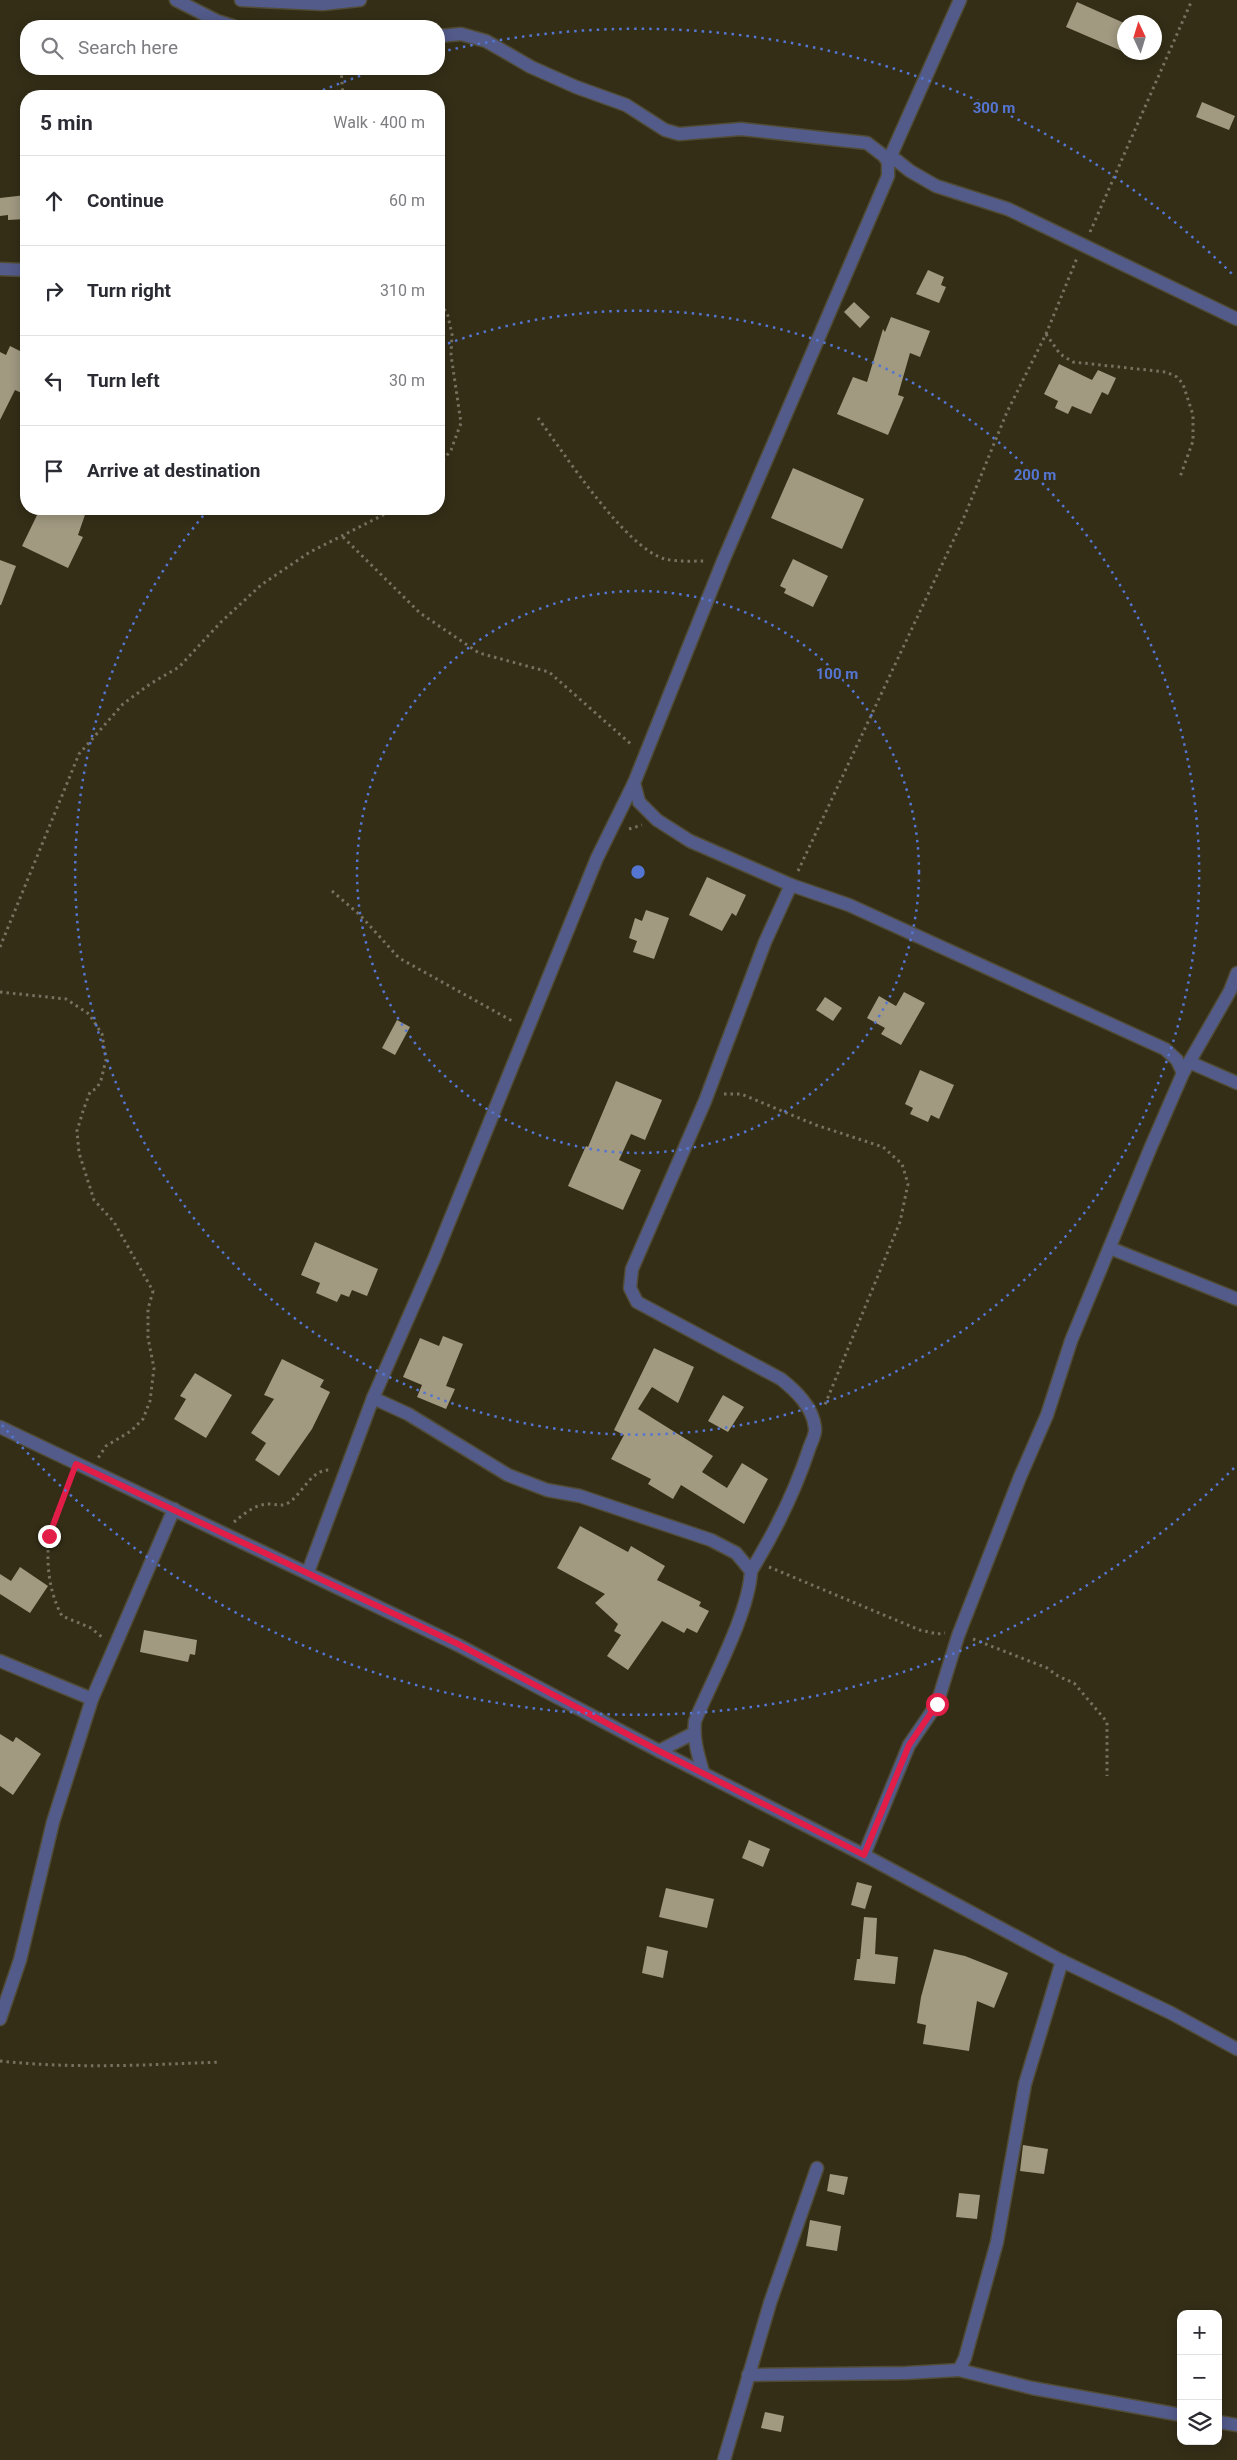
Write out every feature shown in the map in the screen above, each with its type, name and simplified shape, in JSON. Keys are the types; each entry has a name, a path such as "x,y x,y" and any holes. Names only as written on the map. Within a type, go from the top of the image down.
{"street":[{"path":"176,0 215,20"},
{"path":"241,0 323,4 360,0"},
{"path":"308,1572 373,1398 434,1259 597,858 634,783 723,561 888,176 889,159 960,0"},
{"path":"445,35 462,34 486,41 531,67 576,87 626,105 665,130 679,134 741,129 867,143 889,159 936,186 1008,209 1237,319"},
{"path":"0,269 20,270"},
{"path":"634,783 639,802 656,820 690,841 791,885 849,905 1165,1049 1186,1068 1237,1083"},
{"path":"703,1772 694,1733 695,1721 730,1640 755,1566 785,1508 816,1429 809,1409 798,1393 781,1379 637,1302 630,1288 632,1269 647,1230 705,1101 765,942 791,885"},
{"path":"864,1855 909,1745 937,1704 958,1636 1020,1477 1047,1415 1070,1341 1186,1068 1230,991 1237,973"},
{"path":"1110,1248 1237,1299"},
{"path":"373,1398 408,1414 508,1475 547,1490 580,1496 711,1540 736,1553 755,1566"},
{"path":"0,1427 458,1644 659,1751 864,1855 1062,1961 1171,2013 1237,2049"},
{"path":"0,2019 20,1960 53,1822 92,1699 174,1509"},
{"path":"0,1661 92,1699"},
{"path":"659,1751 694,1733"},
{"path":"959,2370 965,2358 997,2242 1025,2084 1062,1961"},
{"path":"724,2460 770,2303 817,2168"},
{"path":"748,2375 906,2373 959,2370 1032,2388 1177,2414"},
{"path":"1222,2423 1237,2425"}],"path":[{"path":"791,885 962,522 1007,412 1046,334 1083,245 1096,221 1146,102 1192,0"},
{"path":"342,75 342,90"},
{"path":"445,310 452,334 451,356 461,423 451,450 445,458"},
{"path":"1046,334 1060,354 1073,362 1166,372 1178,377 1183,384 1193,415 1193,441 1180,477"},
{"path":"538,418 606,510 644,548 665,559 723,561"},
{"path":"0,947 79,754 123,704 150,684 179,667 221,622 261,585 310,552 384,515"},
{"path":"343,537 420,613 479,653 549,672 644,757"},
{"path":"609,835 656,820"},
{"path":"332,890 360,915 399,958 528,1029"},
{"path":"0,992 66,999 89,1014 102,1034 106,1060 101,1080 97,1088 90,1092 83,1111 78,1131 79,1153 94,1200 114,1222 153,1291 148,1319 148,1338 154,1368 150,1401 143,1419 131,1431 106,1446 90,1470"},
{"path":"705,1101 725,1093 741,1094 816,1125 883,1147 902,1164 908,1184 900,1222 816,1429"},
{"path":"76,1464 49,1536 49,1572 53,1599 62,1616 91,1628 114,1648"},
{"path":"222,1531 250,1510 268,1504 283,1505 290,1502 312,1477 326,1470 347,1471"},
{"path":"755,1566 776,1571 920,1630 937,1634 947,1632 964,1621"},
{"path":"958,1636 981,1641 1047,1668 1058,1676 1074,1683 1107,1722 1107,1776"},
{"path":"0,2062 47,2066 220,2062"}],"building":[{"path":"1077,2 1117,20 1117,49 1066,27"},
{"path":"1202,102 1235,116 1229,130 1196,117"},
{"path":"20,196 20,219 8,220 8,215 0,216 0,198"},
{"path":"928,270 944,277 941,285 946,287 939,303 916,294"},
{"path":"854,302 870,317 860,328 844,312"},
{"path":"891,317 930,331 920,357 910,353 898,395 904,397 888,435 837,414 853,377 867,382 883,329 885,332"},
{"path":"10,346 20,351 20,392 15,390 0,420 0,352 6,355"},
{"path":"1059,364 1092,380 1098,370 1116,378 1108,395 1102,392 1091,414 1072,406 1068,414 1055,408 1058,401 1044,394"},
{"path":"793,468 864,499 842,549 771,518"},
{"path":"37,515 85,515 78,535 83,537 68,568 22,546"},
{"path":"793,559 828,576 813,607 784,593 786,589 780,586"},
{"path":"0,560 16,566 1,605 0,605"},
{"path":"707,877 746,895 736,916 732,913 722,931 689,915"},
{"path":"646,910 669,918 654,959 633,952 637,941 629,938 635,918 642,921"},
{"path":"904,992 925,1003 901,1045 881,1034 885,1028 867,1018 879,996 896,1006"},
{"path":"825,997 842,1008 833,1021 816,1010"},
{"path":"397,1020 410,1027 395,1055 382,1048"},
{"path":"920,1070 954,1085 939,1119 931,1115 928,1122 910,1114 913,1108 905,1104"},
{"path":"616,1081 662,1100 645,1140 631,1134 619,1160 641,1170 623,1210 568,1186 586,1146 588,1147"},
{"path":"315,1242 378,1269 367,1296 352,1290 349,1297 341,1294 337,1302 316,1293 320,1283 301,1275"},
{"path":"443,1336 463,1344 446,1386 455,1389 446,1409 417,1397 422,1385 403,1377 420,1338 439,1346"},
{"path":"654,1348 694,1367 678,1403 652,1387 638,1409 713,1456 702,1472 727,1488 742,1463 768,1479 744,1524 681,1485 673,1499 648,1484 651,1479 611,1459 624,1435 614,1430"},
{"path":"282,1359 324,1380 320,1387 330,1392 312,1429 279,1476 255,1460 266,1443 251,1433 274,1399 264,1395"},
{"path":"195,1373 232,1395 206,1438 174,1419 186,1399 180,1396"},
{"path":"723,1395 744,1407 728,1432 708,1421"},
{"path":"580,1526 628,1552 631,1546 665,1566 657,1580 701,1602 699,1606 709,1611 697,1633 687,1628 684,1633 662,1621 628,1670 607,1656 621,1635 614,1631 618,1624 595,1603 605,1594 557,1568"},
{"path":"20,1567 48,1586 30,1613 0,1594 0,1574 11,1581"},
{"path":"144,1630 197,1640 195,1655 190,1654 188,1662 140,1652"},
{"path":"0,1734 13,1742 16,1737 41,1754 13,1795 0,1786"},
{"path":"749,1840 770,1849 763,1867 742,1858"},
{"path":"857,1882 872,1886 865,1909 851,1905"},
{"path":"666,1888 714,1899 707,1928 659,1917"},
{"path":"864,1917 877,1918 875,1954 898,1957 895,1984 854,1980 857,1959 860,1959"},
{"path":"647,1946 668,1951 663,1978 642,1973"},
{"path":"934,1949 965,1956 1008,1973 994,2008 977,2001 969,2051 923,2044 926,2025 917,2023 921,1997"},
{"path":"1023,2145 1048,2149 1044,2174 1020,2171"},
{"path":"830,2174 848,2177 844,2195 827,2191"},
{"path":"959,2193 980,2195 977,2219 956,2217"},
{"path":"810,2220 841,2226 837,2251 806,2246"},
{"path":"765,2412 784,2416 781,2432 761,2428"}],"route":[{"path":"49,1536 76,1464 458,1644 659,1751 864,1855 909,1745 937,1704"}]}
